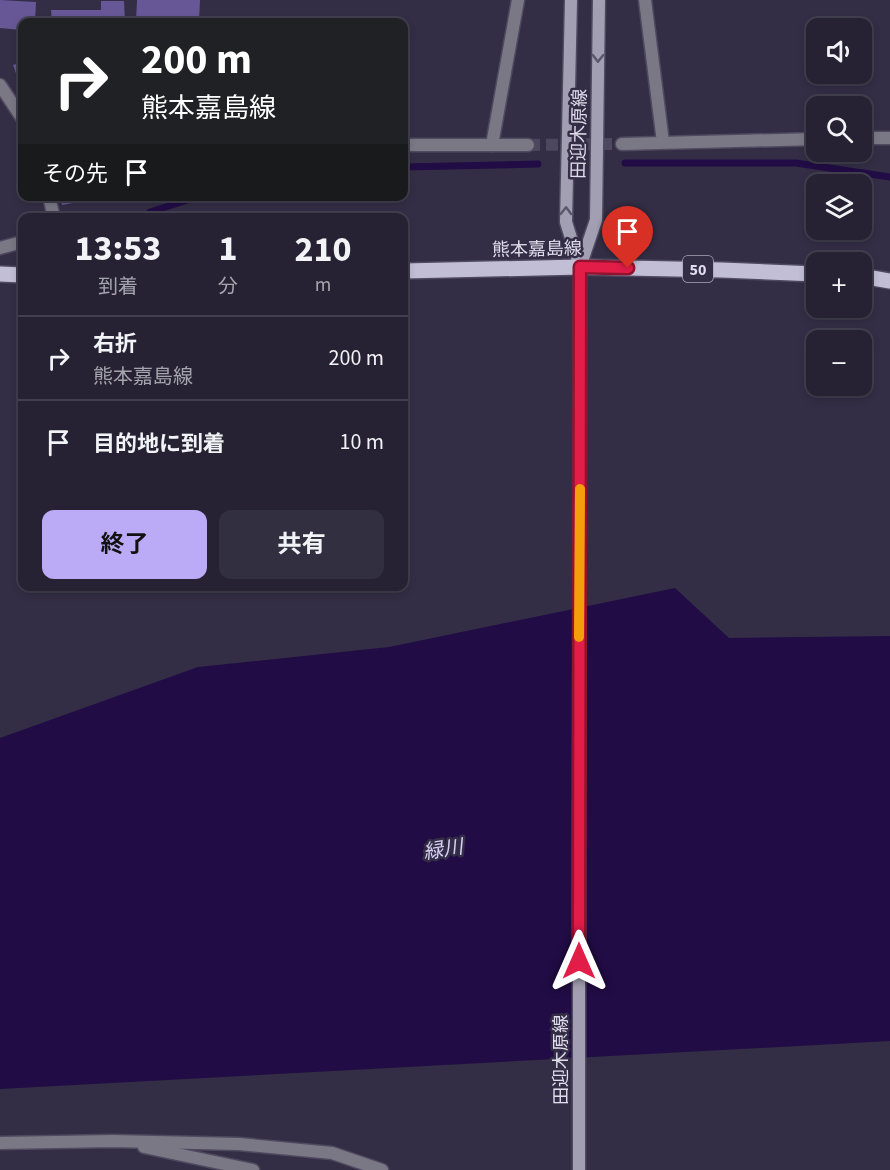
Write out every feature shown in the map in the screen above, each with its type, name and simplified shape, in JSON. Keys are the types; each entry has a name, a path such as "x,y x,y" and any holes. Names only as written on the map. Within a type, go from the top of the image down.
{"main road":[{"name":"田迎木原線","path":"571,0 566,222 580,267 579,1170"},
{"name":"田迎木原線","path":"580,267 596,220 599,0"},
{"name":"熊本嘉島線","path":"408,271 580,267 806,274"},
{"path":"0,274 18,275"},
{"path":"872,278 890,281"}],"street":[{"path":"492,145 518,0"},
{"path":"645,0 663,142"},
{"path":"0,85 18,112"},
{"path":"872,138 890,138"},
{"path":"622,144 806,139"},
{"path":"408,145 528,145"},
{"path":"0,248 18,244"},
{"path":"0,1143 113,1141 239,1144 332,1154 382,1170"},
{"path":"113,1141 253,1170"}],"water":[{"name":"緑川","path":"675,588 729,638 890,636 890,1041 0,1089 0,738 198,667 389,647"}],"building":[{"path":"0,0 36,2 35,18 18,18 18,30 0,28"},
{"path":"137,0 200,0 199,18 136,18"},
{"path":"101,1 124,1 125,18 52,18 51,10 101,10"},
{"path":"18,63 18,79 13,65"},
{"path":"61,201 79,201 79,202 62,205"}],"waterway":[{"path":"625,163 796,163 890,177"},
{"path":"408,167 538,164"},
{"path":"150,212 184,201"}],"tunnel":[{"path":"528,145 622,144"}],"slow traffic":[{"path":"579,637 580,489"}],"route":[{"path":"579,961 580,267 628,268"}]}
